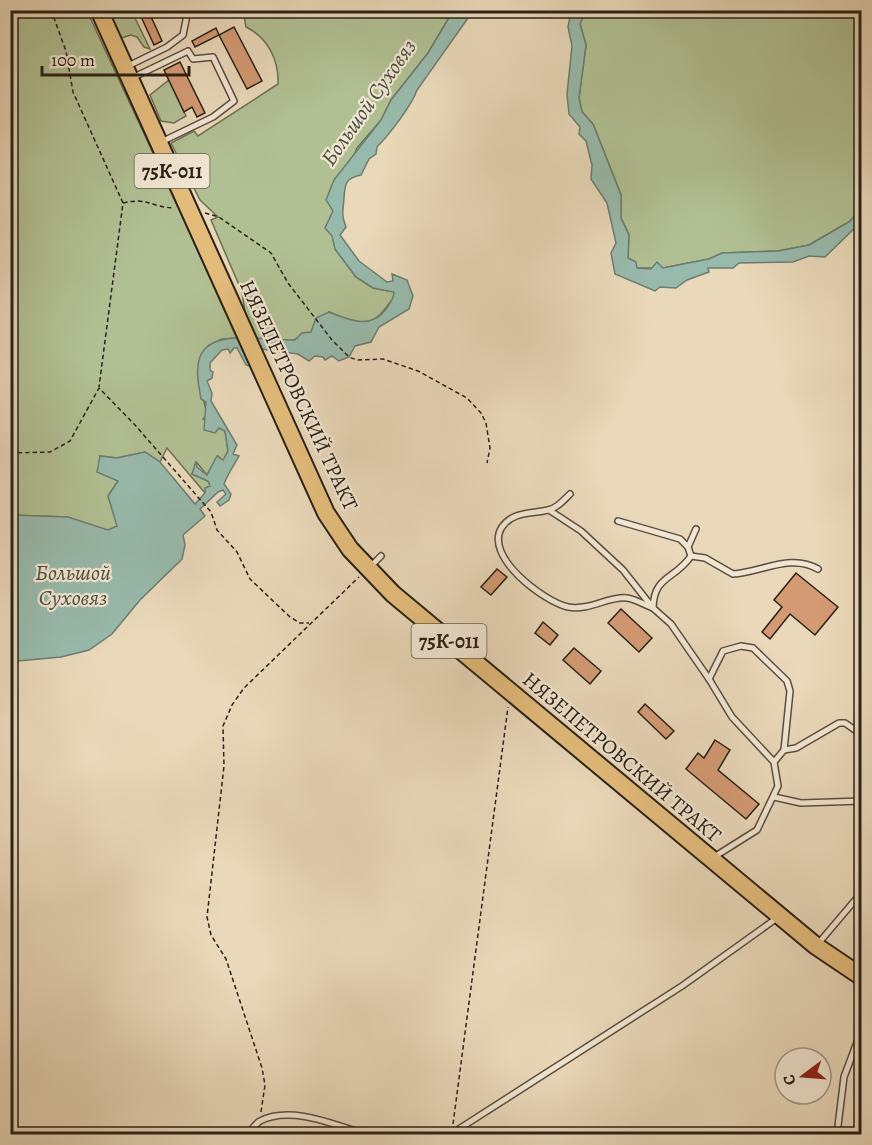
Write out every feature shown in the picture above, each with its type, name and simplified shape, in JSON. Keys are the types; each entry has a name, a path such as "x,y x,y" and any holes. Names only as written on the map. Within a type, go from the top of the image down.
{"main road":[{"name":"НЯЗЕПЕТРОВСКИЙ ТРАКТ","path":"99,10 326,513 350,549 393,594 509,692 816,946 861,977"}],"lane":[{"path":"128,73 183,35 188,10"},
{"path":"128,73 188,51 193,60 213,57 234,101 213,117 159,143"},
{"path":"570,494 558,506 549,510 522,513 503,525 498,535 497,547 506,562 532,586 566,606 584,608 626,598 653,608"},
{"path":"549,510 581,531 623,570 653,608 671,624 732,717 774,762 778,786 757,830 710,859"},
{"path":"618,521 669,534 688,547 691,556"},
{"path":"688,547 696,529"},
{"path":"368,569 381,556"},
{"path":"653,608 653,594 660,581 676,573 691,556"},
{"path":"691,556 705,558 733,574 794,561 807,562 818,569"},
{"path":"709,679 723,651 741,646 753,648 783,676 790,691 784,750 774,762"},
{"path":"784,750 796,748 839,723 845,723 861,735"},
{"path":"774,797 801,803 861,801"},
{"path":"816,946 861,892"},
{"path":"452,1134 682,986 780,916"},
{"path":"837,1134 844,1077 861,1029"},
{"path":"247,1134 260,1122 284,1116 297,1116 365,1134"}],"path":[{"path":"10,453 50,452 70,441 99,388 123,203 73,92 66,51 51,10"},
{"path":"123,203 138,199 164,207 189,208 219,217 271,253 288,283 332,340 349,357 357,360 383,359 418,371 467,398 481,413 486,423 490,448 487,463"},
{"path":"99,388 135,425 211,512 217,530 237,552 250,579 290,617 300,623 309,622"},
{"path":"260,1122 266,1085 262,1068 226,959 211,935 207,917 224,766 223,731 232,705 244,688 309,622 368,569"},
{"path":"452,1134 509,692"}],"green space":[{"path":"11,11 87,11 239,338 222,339 209,345 200,357 198,378 207,414 203,419 225,431 228,451 223,461 218,456 207,475 197,463 192,474 208,481 211,486 205,493 167,448 160,462 145,452 117,458 100,456 118,481 108,496 118,526 108,531 67,517 11,515"},
{"path":"107,11 137,11 135,18 150,49 144,47 137,37 131,35 121,38"},
{"path":"243,11 453,11 428,53 391,100 381,120 357,148 331,217 335,249 356,277 373,288 394,292 394,297 373,320 359,322 329,312 311,333 294,340 280,342 255,338 245,313 242,292 211,220 218,217 200,200 171,143 194,131 198,136 278,84 277,67 271,51 260,37 246,27"},
{"path":"585,11 861,11 862,199 857,201 860,206 858,213 849,222 809,245 778,251 722,253 709,259 663,268 636,268 628,258 629,235 621,218 621,195 593,124 582,112 579,98 586,45 580,24"},
{"path":"169,80 186,116 174,123 161,121 150,95"}],"water":[{"name":"Большой Суховяз","path":"453,11 473,11 417,90 400,120 377,147 376,154 369,159 361,175 349,180 345,189 343,219 346,227 340,235 359,261 387,282 393,281 392,274 407,280 413,296 409,309 379,327 371,342 355,346 349,357 339,361 332,356 325,360 323,357 315,356 309,361 298,354 261,349 250,357 252,367 246,365 237,348 230,353 228,349 222,350 210,363 212,378 207,381 212,393 211,401 237,445 233,454 239,456 224,484 231,494 229,500 220,506 217,502 226,494 223,490 200,509 205,516 183,535 185,545 182,559 140,600 112,634 89,650 61,657 18,661 11,659 11,515 68,517 108,530 117,526 108,496 118,481 97,472 100,456 117,458 145,452 160,462 195,504 205,493 205,488 210,486 208,481 192,474 196,461 197,467 207,475 217,456 223,460 228,451 225,431 219,428 215,433 204,430 206,402 201,399 198,373 200,357 206,348 228,339 295,340 302,333 311,332 316,318 329,312 352,320 367,321 374,319 386,309 394,292 373,288 356,277 335,249 332,236 325,228 333,211 326,200 334,180 381,120 391,100 428,53"},
{"path":"571,11 585,11 580,24 586,45 579,98 582,112 593,124 621,195 621,218 629,235 628,258 636,262 637,268 651,269 657,262 663,268 709,259 722,253 778,251 809,245 849,222 858,213 860,206 857,200 861,199 861,222 825,257 809,256 793,262 739,263 733,268 708,268 709,272 687,280 676,288 660,287 655,291 615,274 611,253 616,243 607,203 591,179 592,165 586,141 579,134 580,127 569,114 567,94 572,46 568,27"}],"building":[{"path":"138,10 148,10 162,41 154,45"},
{"path":"234,27 262,81 247,89 219,35"},
{"path":"216,28 219,35 195,47 192,41"},
{"path":"180,62 205,113 197,117 192,107 184,112 164,70"},
{"path":"497,569 507,577 491,595 481,587"},
{"path":"796,573 838,607 815,635 790,614 770,639 762,632 782,607 774,600"},
{"path":"621,609 652,638 639,652 608,623"},
{"path":"543,622 558,635 550,645 535,633"},
{"path":"574,648 601,671 590,684 563,660"},
{"path":"645,704 674,731 666,739 638,712"},
{"path":"715,740 730,750 718,770 759,804 746,819 686,769 698,753 704,758"}]}
